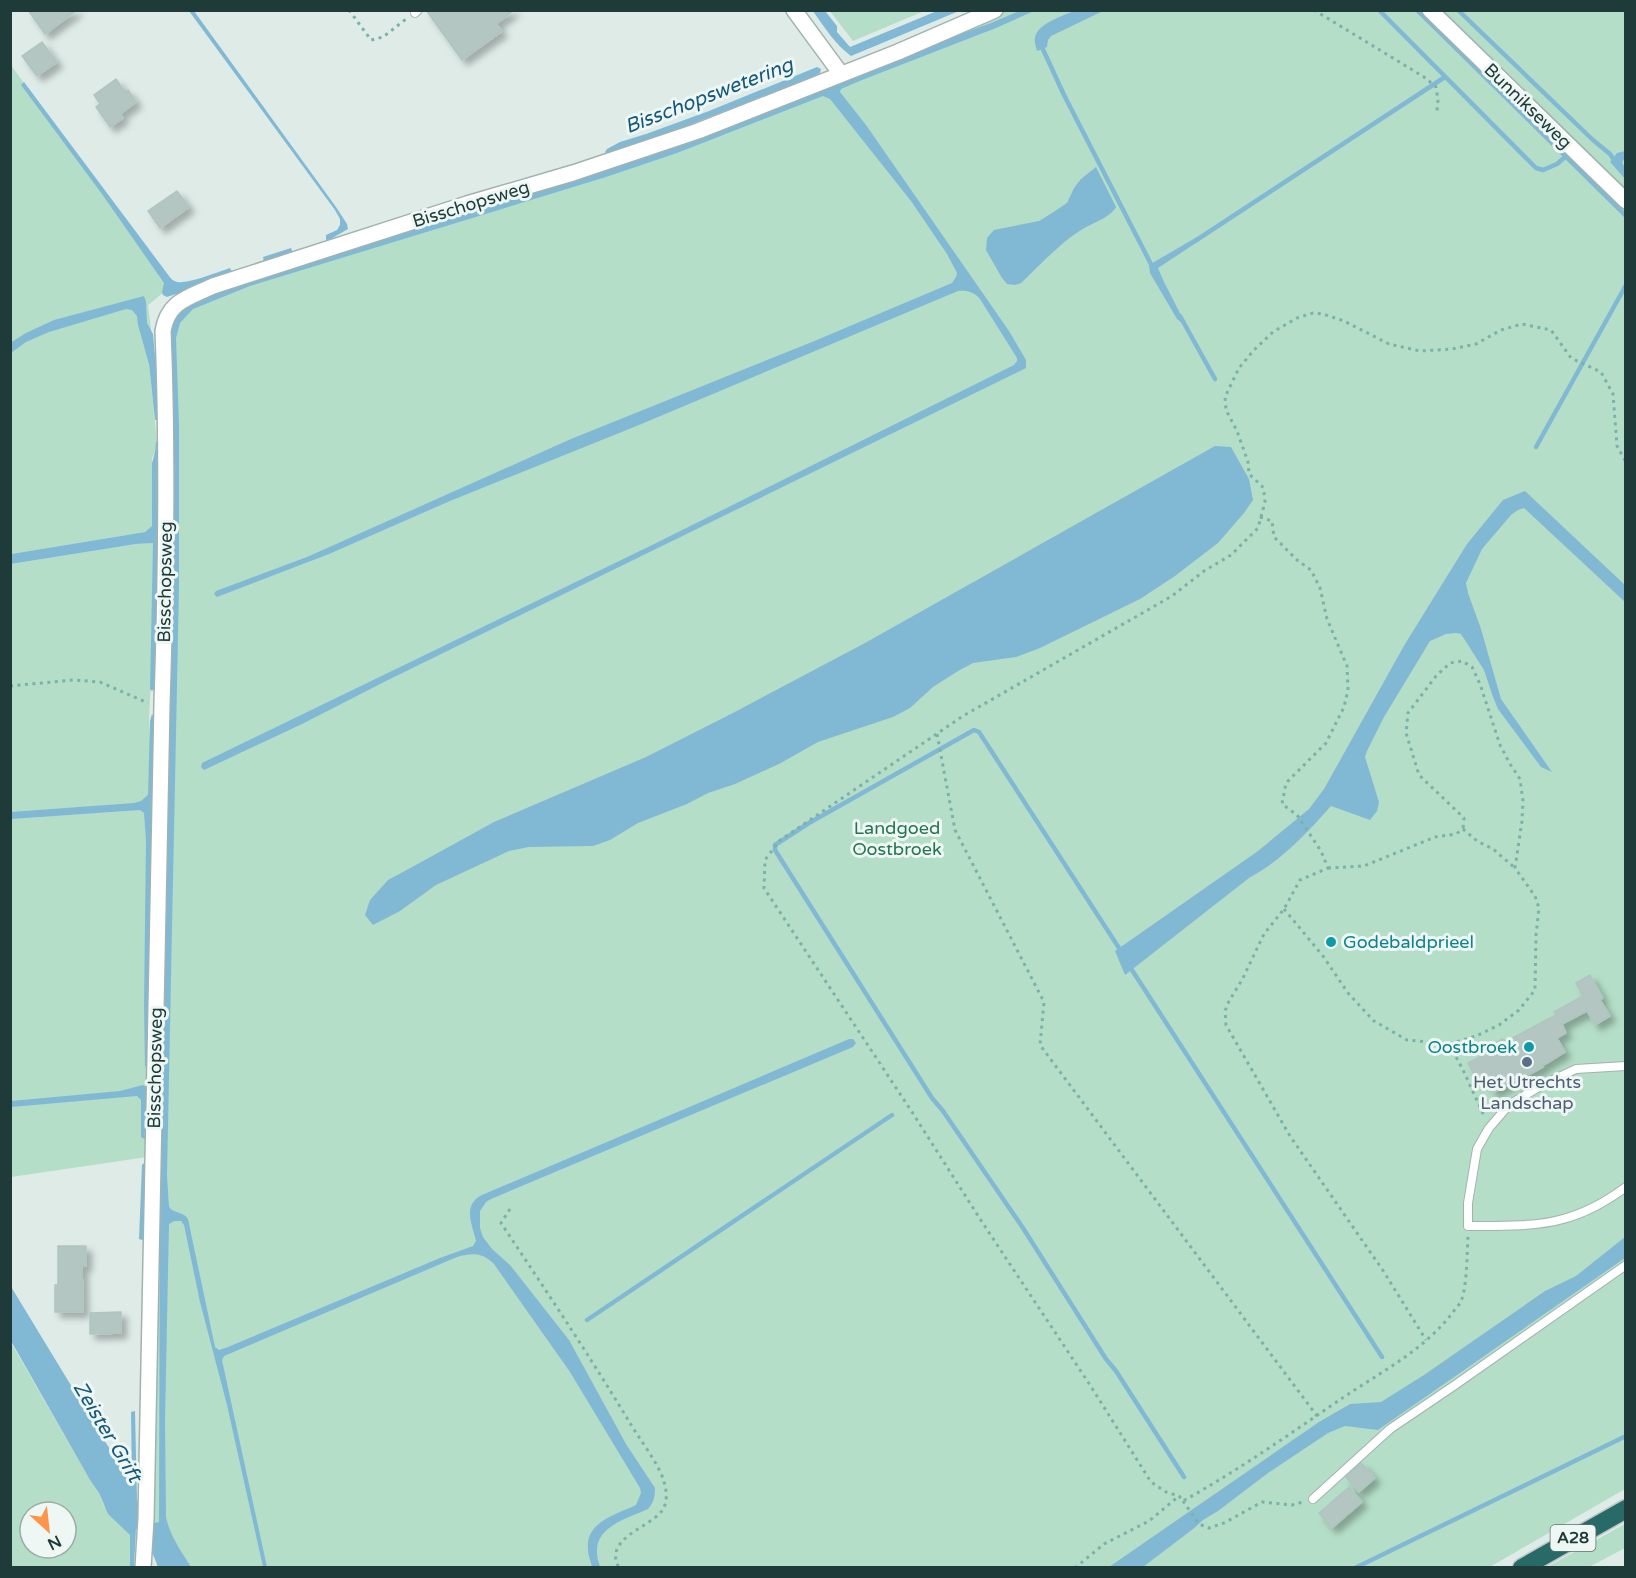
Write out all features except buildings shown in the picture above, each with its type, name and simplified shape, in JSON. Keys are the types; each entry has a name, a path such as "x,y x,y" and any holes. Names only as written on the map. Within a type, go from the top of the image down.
{"highway":[{"name":"A28","path":"1522,1568 1626,1509"}],"street":[{"path":"794,10 841,74 995,10"},
{"name":"Bunnikseweg","path":"1430,10 1626,201"},
{"name":"Bisschopsweg","path":"143,1568 146,1519 167,525 162,331 165,318 174,305 213,286 649,148 841,74"}],"lane":[{"path":"1626,1066 1576,1069 1542,1085 1509,1105 1490,1128 1477,1149 1468,1203 1468,1226 1527,1224 1563,1219 1602,1203 1626,1187"},
{"path":"1314,1499 1390,1429 1626,1265"}],"path":[{"path":"349,10 371,40 383,37 417,12"},
{"path":"1314,10 1424,77 1436,87 1437,111"},
{"path":"1314,1499 1292,1505 1262,1502 1209,1528 1199,1524 1179,1496 1166,1492 1150,1482 1090,1385 764,888 765,860 779,841 963,716 1172,596 1204,571 1232,555 1258,528 1264,493 1262,486 1249,474 1248,462 1237,431 1226,410 1225,397 1239,368 1254,350 1273,332 1297,318 1313,313 1323,314 1344,321 1389,344 1420,351 1452,349 1476,344 1501,330 1522,324 1551,330 1571,358 1601,372 1613,394 1617,446 1626,462"},
{"path":"1260,517 1272,521 1274,537 1297,560 1311,570 1320,588 1327,619 1347,666 1348,690 1344,707 1326,742 1286,783 1282,804 1297,815 1312,835 1328,868"},
{"path":"1426,1340 1384,1272 1290,1136 1226,1025 1225,1011 1264,934 1284,909 1300,880 1328,868 1364,866 1435,837 1456,834 1463,829 1464,818 1419,775 1406,733 1408,713 1436,676 1450,663 1462,661 1472,667 1500,745 1520,779 1523,801 1522,821 1515,868"},
{"path":"10,686 74,680 100,682 146,703 162,704"},
{"path":"937,734 955,830 1044,1002 1040,1045 1317,1416"},
{"path":"1284,909 1323,956 1347,993 1374,1021 1407,1040 1449,1044 1476,1036 1498,1025 1519,1010 1536,990 1536,935 1539,908 1535,896 1515,868 1493,849 1477,841 1463,829"},
{"path":"1449,1044 1490,1128"},
{"path":"510,1209 501,1223 615,1399 663,1478 667,1494 663,1511 626,1537 616,1550 619,1568"},
{"path":"1183,1501 1215,1484 1400,1361 1445,1323 1462,1300 1468,1226"},
{"path":"1075,1568 1104,1544 1149,1521 1179,1496"}],"green space":[{"path":"830,11 924,11 853,41"},
{"name":"Landgoed Oostbroek","path":"1006,11 1424,11 1625,207 1625,1489 1488,1568 182,1568 152,1520 164,1028 169,334 179,307 469,209 976,24"},
{"path":"1437,11 1625,11 1625,168 1617,154 1610,162 1625,179 1625,187 1618,184"},
{"path":"10,64 174,286 148,305 151,329 149,364 157,442 152,458 152,526 145,532 11,554"},
{"path":"159,542 149,717 152,805 147,1157 11,1177 11,564"},
{"path":"10,1341 99,1493 104,1506 130,1535 130,1567 11,1567"},
{"path":"1625,1524 1625,1548 1589,1567 1547,1567"}],"water":[{"path":"189,11 194,11 336,207 348,229 326,240 326,235 337,230 340,225 340,219 335,210"},
{"path":"813,11 825,11 837,26 837,32 850,47 937,11 959,11 851,56 835,41"},
{"path":"1019,11 1034,11 862,80 841,89 840,92 866,125 1009,331 1026,360 1026,368 204,770 201,767 202,763 648,547 1014,365 1017,358 980,299 970,292 958,291 639,425 450,501 329,554 217,597 214,594 216,591 307,557 571,439 952,283 957,273 947,254 911,201 830,99 823,96 677,153 606,177 250,286 193,309 180,323 176,338 179,425 179,586 167,1176 169,1207 188,1219 215,1347 219,1350 228,1347 473,1246 476,1241 470,1209 476,1199 482,1195 849,1039 853,1039 856,1043 853,1047 491,1199 480,1211 480,1228 483,1237 492,1249 510,1265 569,1340 626,1444 655,1488 654,1499 648,1509 615,1524 601,1536 597,1553 600,1567 592,1567 589,1556 588,1540 592,1532 604,1520 636,1505 641,1493 640,1488 570,1372 494,1264 481,1255 472,1254 457,1257 224,1356 222,1360 267,1567 263,1567 184,1225 181,1221 174,1221 169,1224 165,1422 166,1517 173,1537 191,1567 158,1567 143,1529 136,1529 134,1567 130,1567 130,1535 108,1514 99,1493 11,1341 10,1285 132,1483 131,1412 135,1411 137,1500 142,1515 149,1524 159,1522 160,1168 165,887 169,331 173,323 184,308 208,295 431,222 662,152"},
{"path":"1074,11 1103,11 1051,36 1047,47 1037,51 1035,37 1037,32 1052,21"},
{"path":"817,67 821,69 820,73 808,79 663,135 606,154 605,152 620,142 709,111"},
{"path":"24,82 171,279 182,282 230,268 232,272 167,297 163,295 164,283 102,194 21,85"},
{"path":"1625,151 1625,158 1622,162 1625,168 1625,179 1610,162 1617,153"},
{"path":"1096,167 1116,207 1113,211 1065,242 1021,283 1007,284 986,250 987,238 994,230 1039,221 1052,213 1067,203 1081,179"},
{"path":"1197,237 1199,241 1158,268 1183,319 1181,322 1150,273 1149,265"},
{"path":"291,248 293,253 264,262 263,257"},
{"path":"144,296 147,323 153,334 157,378 157,420 155,420 149,364 137,316 132,310 126,309 49,332 26,342 11,353 10,343 54,320"},
{"path":"156,442 158,442 160,452 157,651 152,691 150,689 153,543 11,564 11,554 145,532 152,526 152,463"},
{"path":"1215,446 1231,447 1249,479 1253,500 1218,543 1140,599 1040,648 1016,657 973,663 933,687 910,708 893,717 818,742 779,764 735,784 638,823 610,840 593,846 529,847 509,851 436,885 400,911 373,925 365,915 370,900 388,880 494,822 646,757 731,714 865,643"},
{"path":"1525,491 1625,585 1625,602 1524,508 1511,515 1482,549 1466,583 1501,699 1552,772 1541,767 1498,709 1484,670 1461,634 1446,634 1430,641 1384,717 1367,751 1365,757 1379,802 1377,811 1370,820 1331,806 1283,855 1249,878 1125,975 1115,951 1258,851 1309,809 1324,789 1405,644 1467,544 1503,500"},
{"path":"152,714 154,728 147,1064 145,1068 146,840 144,813 140,810 11,819 11,812 141,801 148,795"},
{"path":"143,1085 147,1088 146,1140 141,1137 141,1100 137,1096 11,1107 11,1101 120,1091"},
{"path":"144,1163 147,1165 145,1238 142,1240 139,1239 142,1165"},
{"path":"1625,1237 1625,1258 1378,1430 1345,1426 1328,1433 1203,1520 1143,1567 1109,1567 1319,1422 1350,1404 1381,1402 1545,1291 1576,1276"}],"waterway":[{"path":"1379,10 1536,168 1543,170 1557,164 1565,157"},
{"path":"1417,10 1626,216"},
{"path":"1458,10 1610,154 1616,163"},
{"path":"1041,45 1064,95 1153,268"},
{"path":"1195,241 1445,77"},
{"path":"1536,447 1626,285"},
{"path":"1180,316 1215,379"},
{"path":"1119,948 979,732 974,730 809,823 775,845 775,850 932,1098 1023,1228 1184,1477"},
{"path":"1132,970 1382,1357"},
{"path":"587,1320 892,1115"},
{"path":"1355,1568 1626,1436"}],"place":[{"name":"Godebaldprieel","path":"1331,942"},
{"name":"Oostbroek","path":"1529,1047"},
{"name":"Het Utrechts Landschap","path":"1527,1062"}],"water label":[{"name":"Bisschopswetering","path":"709,96"},
{"name":"Zeister Grift","path":"107,1432"}]}
